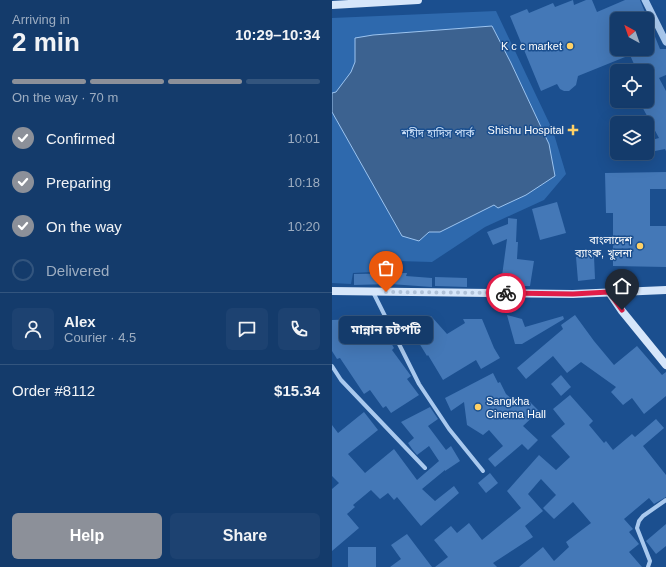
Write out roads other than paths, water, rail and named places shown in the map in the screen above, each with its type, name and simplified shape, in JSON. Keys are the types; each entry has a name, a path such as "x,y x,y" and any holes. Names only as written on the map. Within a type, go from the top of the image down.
{"main road":[{"path":"332,5 418,0"},
{"path":"332,291 558,294 666,290"},
{"path":"609,292 666,365"}],"street":[{"path":"646,0 666,42"},
{"path":"373,291 419,384 449,429 483,471"},
{"path":"332,366 341,380 425,468"},
{"path":"648,567 650,561 638,528 639,521 666,500"}],"place":[{"name":"K c c market","path":"570,46"},
{"name":"Shishu Hospital","path":"573,130"},
{"name":"বাংলাদেশ ব্যাংক, খুলনা","path":"640,246"},
{"name":"মান্নান চটপটি","path":"386,292"},
{"name":"Sangkha Cinema Hall","path":"478,407"}],"park label":[{"name":"শহীদ হাদিস পার্ক","path":"438,133"}]}
